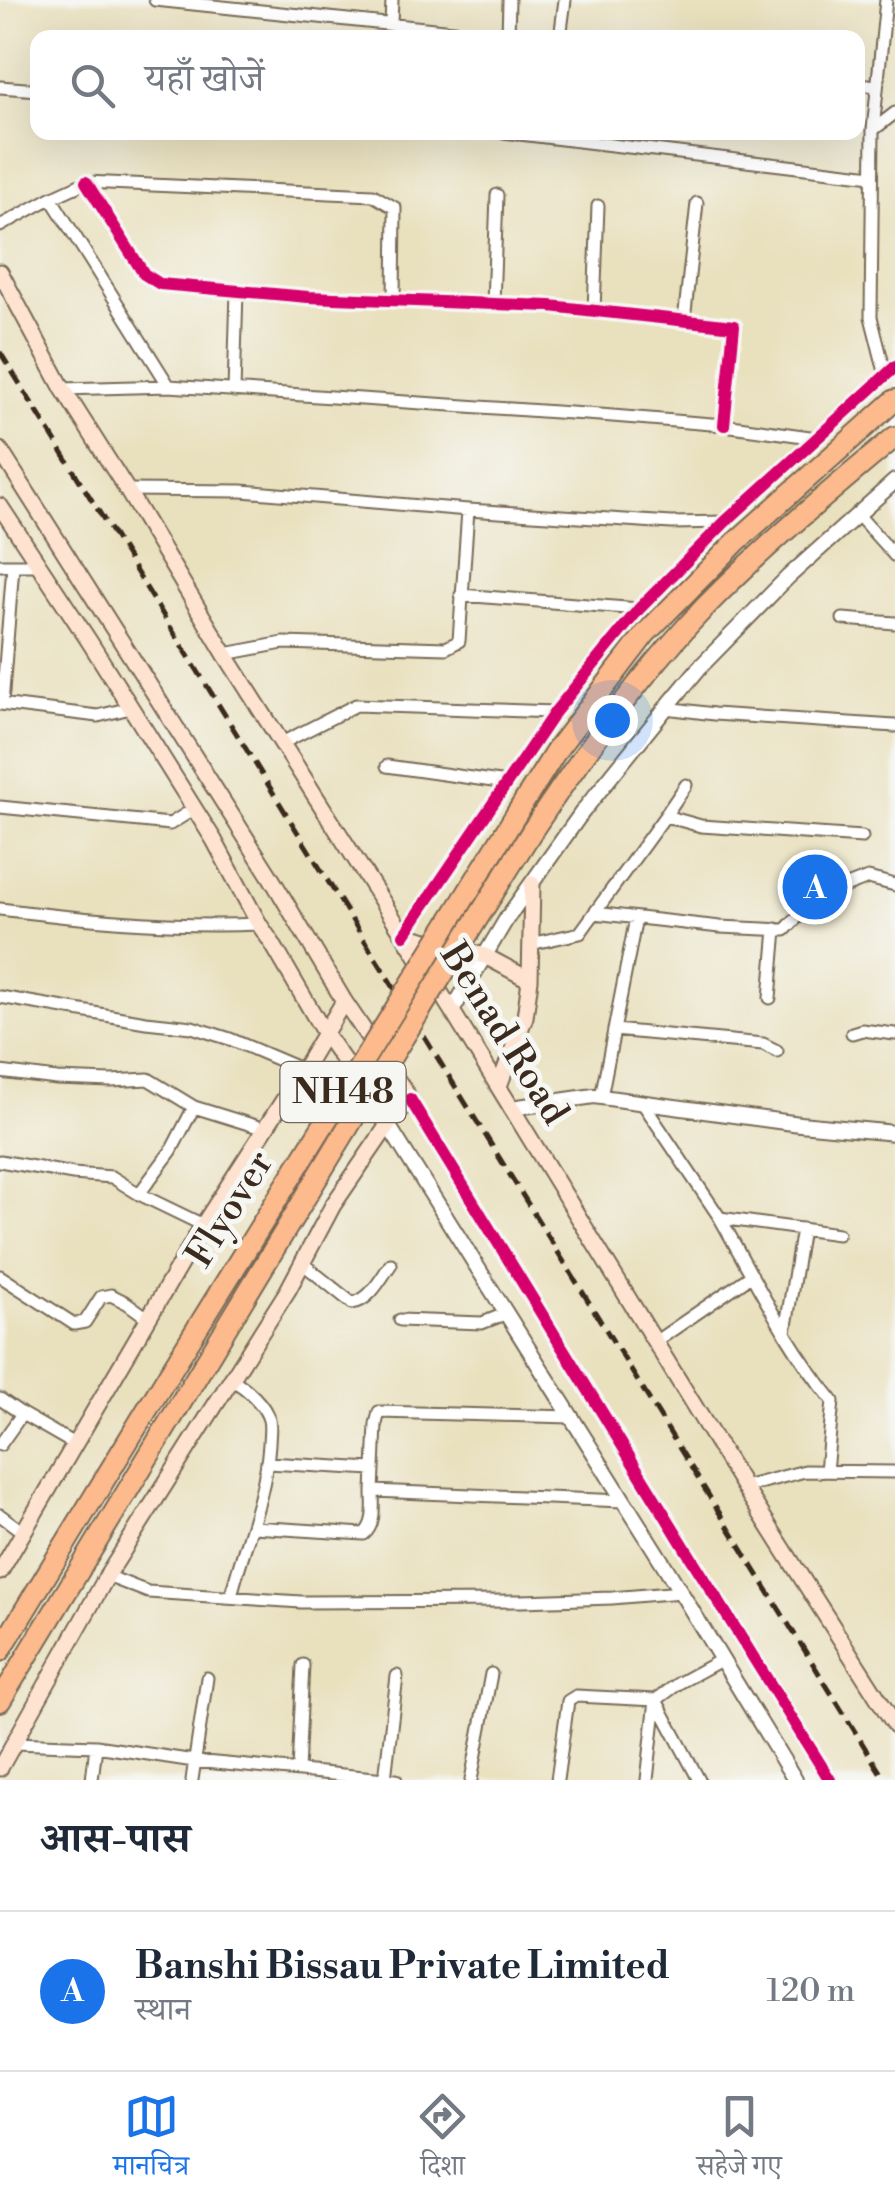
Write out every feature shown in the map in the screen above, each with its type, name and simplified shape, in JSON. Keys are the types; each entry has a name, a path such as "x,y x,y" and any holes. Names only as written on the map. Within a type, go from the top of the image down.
{"highway":[{"name":"Flyover","path":"0,1651 558,748 646,633 737,540 895,400"},
{"name":"Flyover","path":"0,1700 375,1082 564,781 668,648 706,606 895,437"}],"main road":[{"name":"Benad Road","path":"0,272 63,389 225,654 499,1086 895,1726"},
{"path":"0,450 270,876 344,1001 410,1099 334,1205 232,1380 107,1576 0,1768"},
{"path":"0,506 214,840 325,1034 388,1125"},
{"path":"499,1086 525,1017 530,980 532,884"},
{"path":"404,935 484,956 530,980"},
{"path":"0,1572 203,1225 344,1001"}],"street":[{"path":"156,0 274,6 448,30"},
{"path":"392,0 392,24"},
{"path":"508,0 513,30"},
{"path":"561,30 564,0"},
{"path":"404,935 555,712 639,609 725,522 891,372 871,317 873,130 886,0"},
{"path":"865,85 877,86"},
{"path":"0,87 30,89"},
{"path":"873,130 895,113"},
{"path":"570,140 872,176"},
{"path":"86,182 144,274 160,284 308,297 550,306 734,326 724,425"},
{"path":"0,226 86,182 373,195 395,208 394,300"},
{"path":"494,304 496,195"},
{"path":"51,198 170,386"},
{"path":"684,321 697,204"},
{"path":"594,311 598,206"},
{"path":"234,390 236,291"},
{"path":"63,389 170,386 234,390 724,425 817,438"},
{"path":"452,1011 507,918 583,812 666,708 788,577 895,480"},
{"path":"127,490 242,491 468,510 672,523 725,522"},
{"path":"225,654 282,644 446,648 459,642 468,510"},
{"path":"858,515 895,556"},
{"path":"38,564 7,565 1,704 98,716 130,708"},
{"path":"461,595 639,609"},
{"path":"843,620 895,623"},
{"path":"282,742 356,705 555,712"},
{"path":"666,708 895,726"},
{"path":"387,766 507,783"},
{"path":"530,944 580,933 686,785"},
{"path":"0,807 170,824 194,810"},
{"path":"665,816 701,826 862,837"},
{"path":"594,913 784,930 816,898 850,884 868,878 895,885"},
{"path":"0,909 142,922 259,924"},
{"path":"601,1097 636,918"},
{"path":"770,998 776,930"},
{"path":"0,996 192,1027 303,1070"},
{"path":"614,1030 763,1044 777,1051"},
{"path":"852,1033 862,1030 895,1034"},
{"path":"0,1072 57,1079 148,1078 194,1107 264,1129"},
{"path":"512,1108 601,1097 895,1133"},
{"path":"410,1099 830,1780"},
{"path":"642,1102 720,1218 784,1332 833,1401 826,1472"},
{"path":"139,1194 171,1150 194,1107"},
{"path":"388,1125 795,1780"},
{"path":"0,1161 112,1177 203,1225"},
{"path":"720,1218 838,1234"},
{"path":"784,1332 802,1229"},
{"path":"302,1263 358,1304 391,1264"},
{"path":"655,1342 752,1275"},
{"path":"0,1276 74,1324 85,1322 101,1298 110,1295 149,1319"},
{"path":"400,1320 482,1322 505,1314"},
{"path":"231,1596 254,1527 268,1464 269,1418 232,1380"},
{"path":"0,1399 76,1445"},
{"path":"254,1527 364,1534 370,1530 378,1412 571,1417"},
{"path":"0,1444 22,1414"},
{"path":"268,1464 373,1469"},
{"path":"744,1487 805,1472 895,1472"},
{"path":"373,1490 624,1501"},
{"path":"0,1515 23,1532"},
{"path":"107,1576 148,1592 347,1603 612,1598 681,1592"},
{"path":"557,1780 568,1701 576,1696 656,1700 721,1660"},
{"path":"298,1771 303,1666"},
{"path":"471,1780 491,1674"},
{"path":"385,1779 396,1676"},
{"path":"192,1780 207,1678"},
{"path":"647,1780 656,1700"},
{"path":"656,1700 698,1780"},
{"path":"14,1744 96,1746 194,1761 396,1780"},
{"path":"92,1780 96,1746"}],"railway":[{"path":"0,352 885,1780"}],"cycle path":[{"path":"86,182 144,274 160,284 308,297 550,306 734,326 724,425"},
{"path":"404,935 555,712 639,609 725,522 895,367"},
{"path":"410,1099 830,1780"}],"place":[{"name":"Banshi Bissau Private Limited","path":"815,887"}]}
